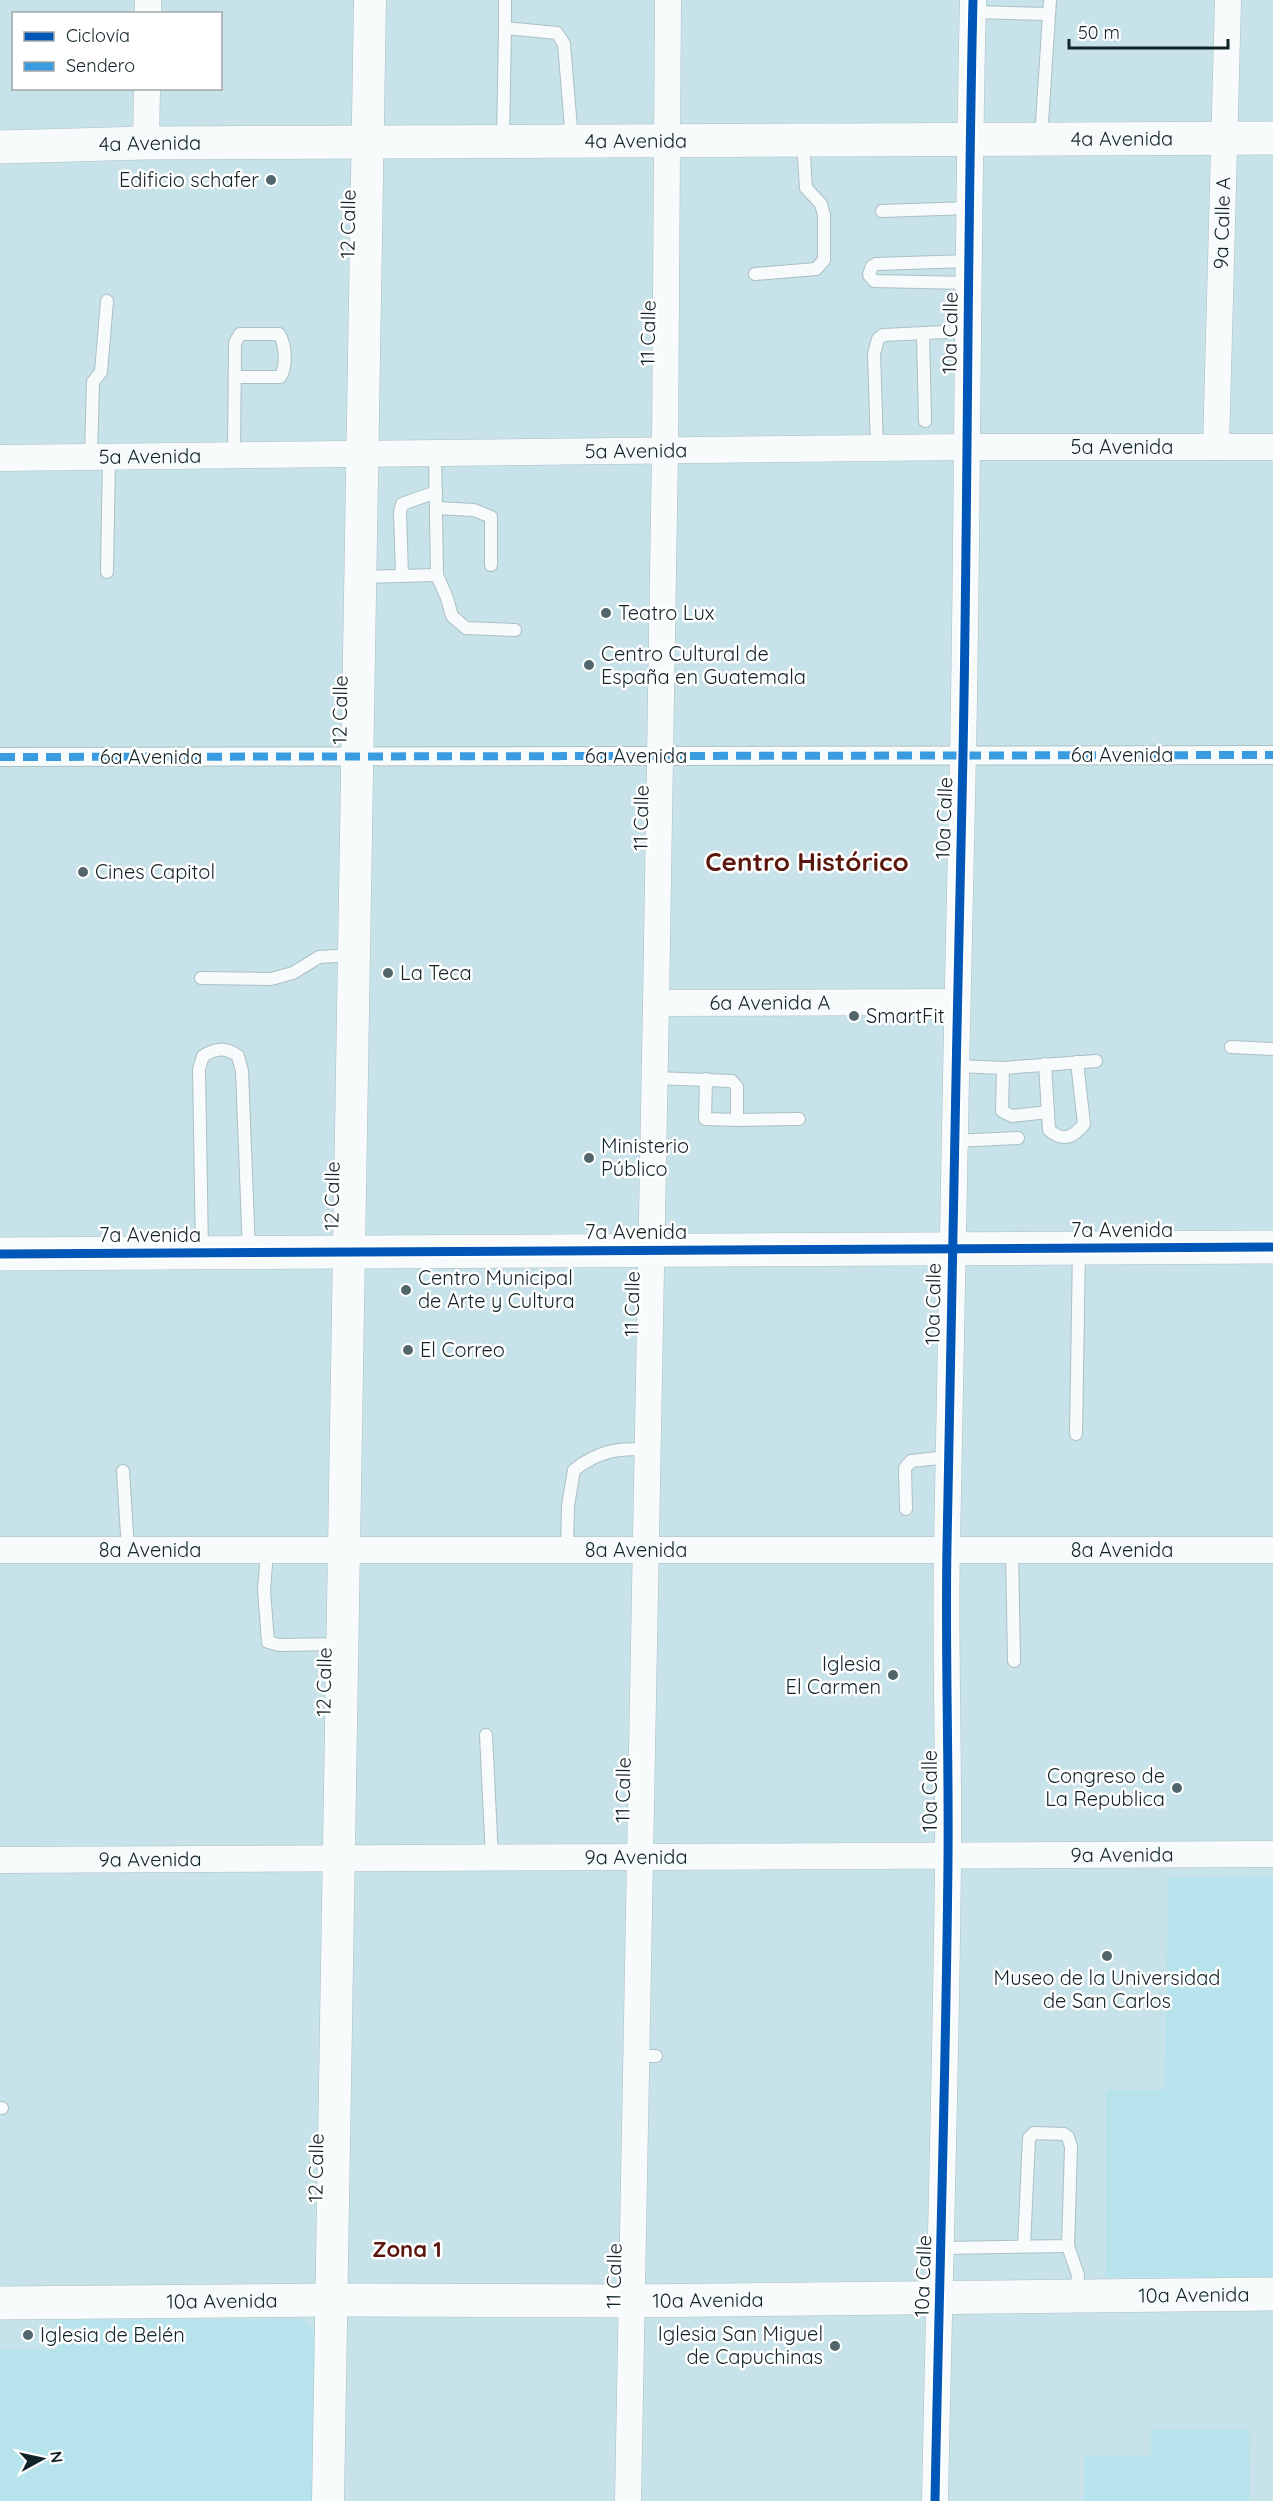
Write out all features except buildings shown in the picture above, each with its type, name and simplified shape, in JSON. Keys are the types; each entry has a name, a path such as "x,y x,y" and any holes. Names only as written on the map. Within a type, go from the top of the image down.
{"main road":[{"name":"4a Avenida","path":"0,147 146,143 1273,138"},
{"name":"7a Avenida","path":"0,1254 1273,1247"},
{"name":"10a Avenida","path":"0,2303 331,2300 632,2301 1273,2294"}],"street":[{"name":"12 Calle","path":"328,2501 370,0"},
{"name":"11 Calle","path":"628,2501 632,2301 646,2056 640,1858 665,451 668,0"},
{"name":"9a Calle A","path":"1216,447 1228,0"},
{"name":"10a Calle","path":"935,2501 945,2379 939,2298 942,2248 948,1855 946,1551 953,1141 958,1066 957,1002 963,755 973,6"},
{"path":"146,143 147,90"},
{"name":"5a Avenida","path":"0,458 966,447 1273,447"},
{"name":"6a Avenida","path":"0,757 1273,755"},
{"name":"6a Avenida A","path":"656,1003 957,1002"},
{"name":"8a Avenida","path":"0,1550 1273,1550"},
{"name":"9a Avenida","path":"0,1860 1273,1854"}],"lane":[{"path":"503,142 505,0"},
{"path":"1041,139 1050,0"},
{"path":"973,6 1048,14"},
{"path":"506,28 557,33 564,44 572,141"},
{"path":"755,274 816,269 824,260 824,215 821,204 807,188 803,141"},
{"path":"882,211 969,208"},
{"path":"876,264 968,272 874,281 869,275 872,266 876,264"},
{"path":"107,301 101,372 93,382 107,572"},
{"path":"877,448 876,345 883,335 968,330"},
{"path":"923,333 925,421"},
{"path":"234,455 235,343 240,334 279,334 284,342 284,372 280,377 235,377"},
{"path":"435,453 437,575 452,616 466,628 515,630"},
{"path":"402,576 400,512 402,504 436,492"},
{"path":"436,508 474,510 491,517 491,565"},
{"path":"360,577 437,575"},
{"path":"201,978 271,979 293,973 319,957 354,955"},
{"path":"1231,1047 1273,1049"},
{"path":"202,1252 199,1070 203,1056 214,1049 227,1049 238,1056 242,1071 249,1254"},
{"path":"958,1066 1003,1068 1096,1061"},
{"path":"1045,1064 1049,1130 1057,1137 1068,1138 1076,1134 1084,1124 1077,1062"},
{"path":"1003,1068 1002,1111 1012,1116 1048,1113"},
{"path":"654,1078 732,1081 737,1087 736,1120"},
{"path":"705,1079 705,1119 799,1119"},
{"path":"953,1141 1018,1138"},
{"path":"1076,1434 1079,1248"},
{"path":"567,1550 568,1506 574,1470 587,1459 610,1450 647,1449"},
{"path":"906,1509 905,1468 911,1461 948,1457"},
{"path":"123,1471 128,1551"},
{"path":"267,1551 264,1590 268,1642 279,1645 342,1644"},
{"path":"1012,1551 1014,1660"},
{"path":"486,1735 492,1858"},
{"path":"1024,2246 1029,2138 1034,2133 1064,2134 1070,2142 1068,2246 1078,2276 1076,2296"},
{"path":"942,2248 1068,2246"}],"shaded area":[{"path":"1273,1877 1273,2277 1106,2277 1106,2090 1165,2090 1168,1878"},
{"path":"302,2319 316,2334 313,2501 0,2501 0,2350 56,2350 56,2320"},
{"path":"1151,2430 1249,2430 1250,2501 1084,2501 1084,2456 1151,2457"}],"marked path":[{"path":"0,757 1273,755"}],"cycle path":[{"path":"935,2501 947,1940 947,1546 965,660 973,0"},
{"path":"0,1254 1273,1247"}],"place":[{"name":"Edificio schafer","path":"271,180"},
{"name":"Teatro Lux","path":"606,613"},
{"name":"Centro Cultural de España en Guatemala","path":"589,665"},
{"name":"Cines Capitol","path":"83,872"},
{"name":"La Teca","path":"388,973"},
{"name":"SmartFit","path":"854,1016"},
{"name":"Ministerio Público","path":"589,1158"},
{"name":"Centro Municipal de Arte y Cultura","path":"406,1290"},
{"name":"El Correo","path":"408,1350"},
{"name":"Iglesia El Carmen","path":"893,1675"},
{"name":"Congreso de La Republica","path":"1177,1788"},
{"name":"Museo de la Universidad de San Carlos","path":"1107,1956"},
{"name":"Iglesia de Belén","path":"28,2335"},
{"name":"Iglesia San Miguel de Capuchinas","path":"835,2346"}],"district":[{"name":"Centro Histórico","path":"807,862"},
{"name":"Zona 1","path":"407,2249"}]}
